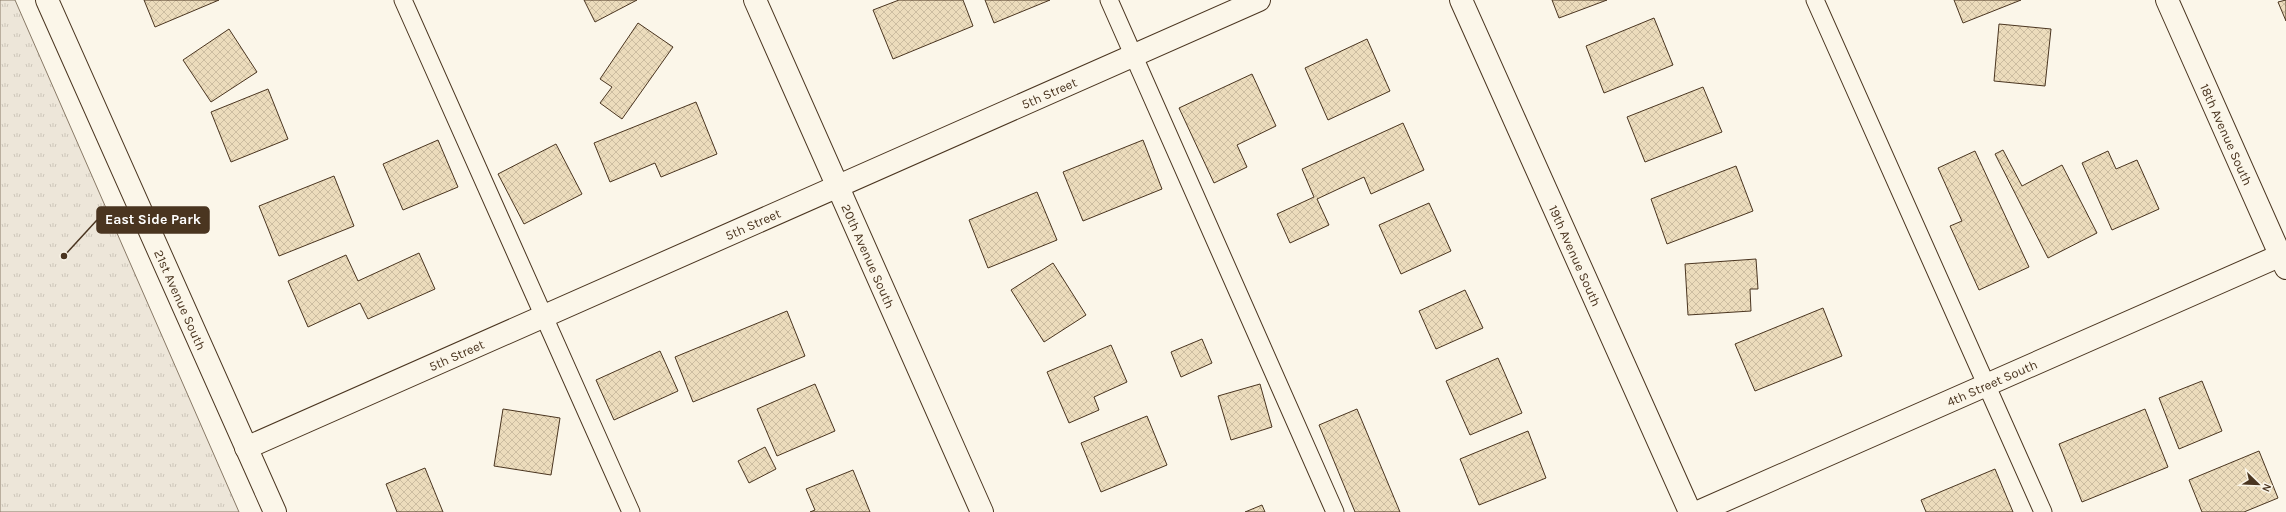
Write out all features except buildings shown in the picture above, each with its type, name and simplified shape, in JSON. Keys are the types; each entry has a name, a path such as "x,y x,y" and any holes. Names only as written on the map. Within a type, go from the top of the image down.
{"street":[{"name":"21st Avenue South","path":"47,0 275,512"},
{"name":"20th Avenue South","path":"755,0 982,512"},
{"name":"5th Street","path":"246,448 1260,0"},
{"name":"19th Avenue South","path":"1461,0 1690,512"},
{"name":"18th Avenue South","path":"2167,0 2284,259"},
{"name":"4th Street South","path":"1698,512 1987,385 2284,259"}],"lane":[{"path":"403,0 631,512"},
{"path":"1110,0 1335,512"},
{"path":"1815,0 2043,512"}],"green space":[{"path":"0,0 15,0 239,512 0,512"}],"place":[{"name":"East Side Park","path":"64,256"}]}
